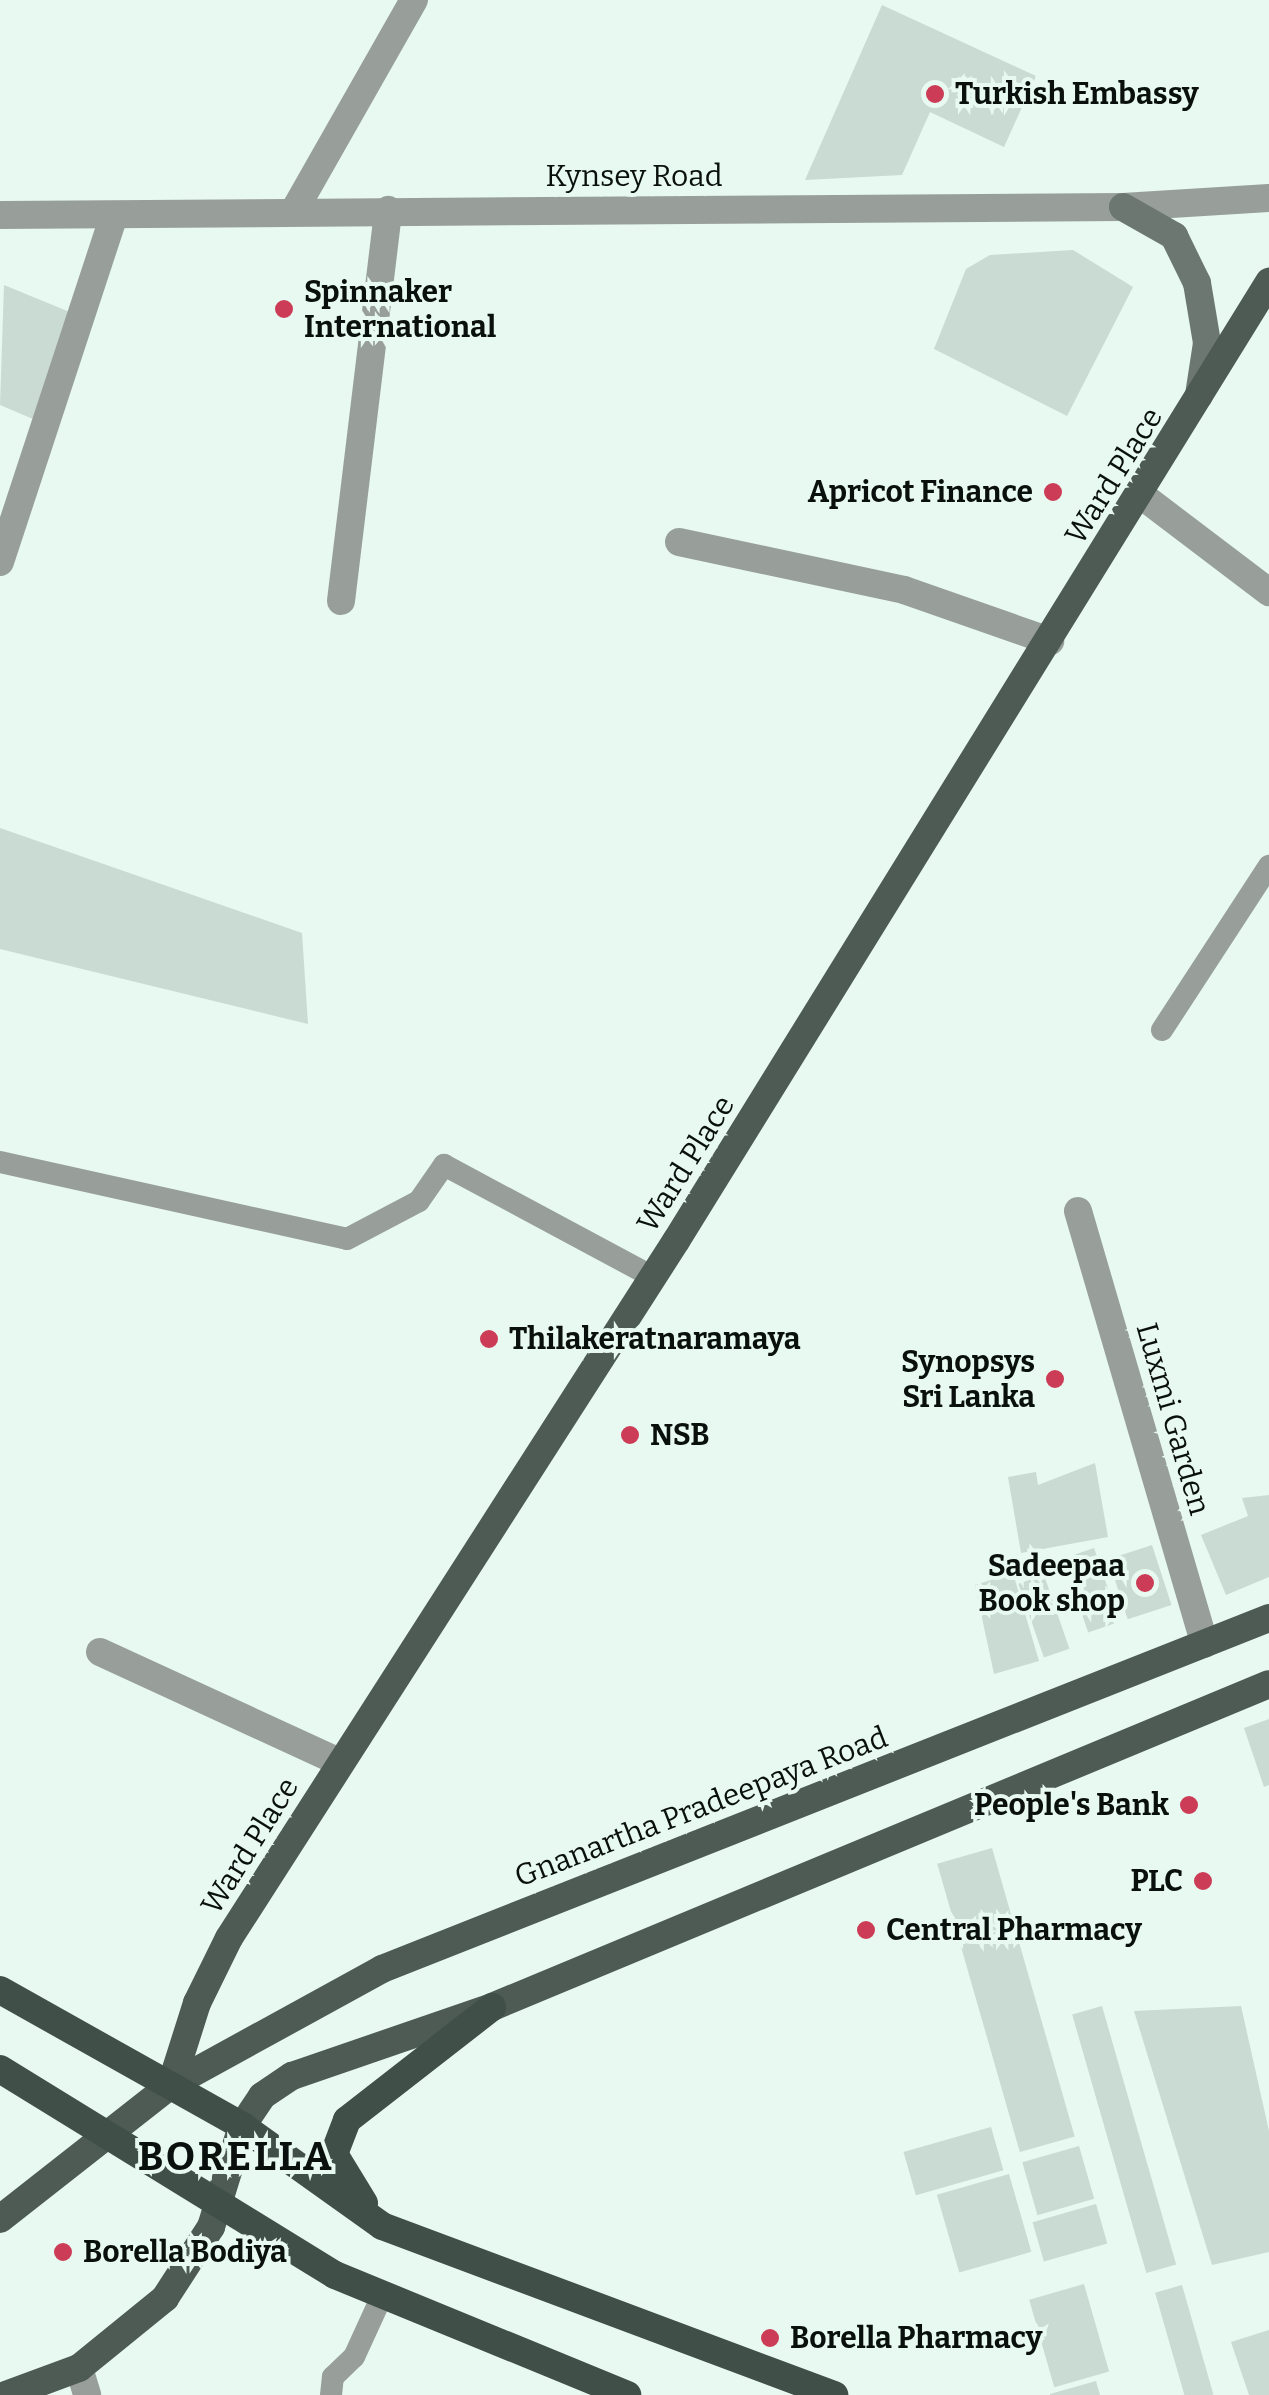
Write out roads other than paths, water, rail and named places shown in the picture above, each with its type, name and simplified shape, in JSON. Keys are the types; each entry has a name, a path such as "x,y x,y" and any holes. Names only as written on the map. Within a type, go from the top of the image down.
{"highway":[{"path":"0,1990 242,2126 382,2226 834,2395"},
{"path":"382,2226 341,2174 334,2154 347,2120 492,2007"},
{"path":"0,2069 381,2298 627,2395"}],"main road":[{"path":"1122,207 1174,236 1197,283 1207,343 1198,401"},
{"name":"Ward Place","path":"171,2085 197,2003 229,1938 653,1277 1269,282"},
{"name":"Gnanartha Pradeepaya Road","path":"0,2219 112,2136 171,2085 274,2023 400,1962 1269,1618"},
{"path":"6,2395 79,2368 165,2298 220,2201 242,2126 262,2096 292,2076 492,2007 1269,1684"}],"street":[{"path":"294,211 414,0"},
{"name":"Kynsey Road","path":"0,215 1122,207 1269,198"},
{"path":"341,601 388,210"},
{"path":"0,562 114,215"},
{"path":"1141,494 1269,592"},
{"path":"679,542 904,590 1050,641"},
{"name":"Luxmi Garden","path":"1078,1211 1205,1644"},
{"path":"100,1652 341,1763"},
{"path":"79,2368 88,2395"}],"lane":[{"path":"1162,1030 1269,866"},
{"path":"0,1162 347,1238 420,1201 444,1165 653,1277"},
{"path":"331,2395 333,2377 354,2356 381,2298"}],"place":[{"name":"Turkish Embassy","path":"935,94"},
{"name":"Spinnaker International","path":"284,309"},
{"name":"Apricot Finance","path":"1053,492"},
{"name":"Thilakeratnaramaya","path":"489,1339"},
{"name":"Synopsys Sri Lanka","path":"1055,1379"},
{"name":"NSB","path":"630,1435"},
{"name":"Sadeepaa Book shop","path":"1145,1583"},
{"name":"People's Bank","path":"1189,1805"},
{"name":"PLC","path":"1203,1881"},
{"name":"Central Pharmacy","path":"866,1930"},
{"name":"Borella Bodiya","path":"63,2252"},
{"name":"Borella Pharmacy","path":"770,2338"}],"district":[{"name":"BORELLA","path":"236,2157"}]}
